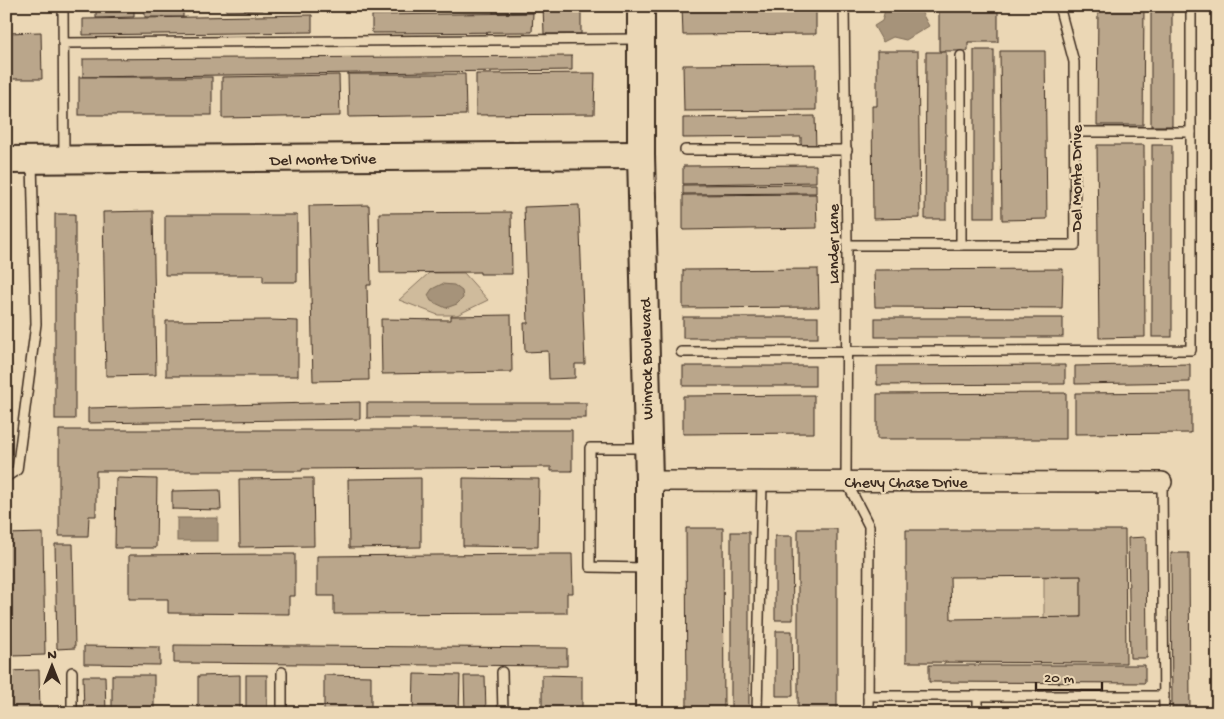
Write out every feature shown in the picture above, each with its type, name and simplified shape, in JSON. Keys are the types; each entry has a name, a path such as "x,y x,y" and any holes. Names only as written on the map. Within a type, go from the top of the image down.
{"street":[{"name":"Winrock Boulevard","path":"641,6 641,155 649,481 649,713"},
{"name":"Del Monte Drive","path":"6,160 641,155"},
{"name":"Chevy Chase Drive","path":"649,481 1162,482"}],"lane":[{"path":"63,6 64,161"},
{"name":"Lander Lane","path":"844,6 847,150 846,481"},
{"name":"Del Monte Drive","path":"847,245 1075,245 1074,62 1059,6"},
{"path":"681,352 1191,350 1191,6"},
{"path":"63,43 641,40"},
{"path":"961,56 961,245"},
{"path":"1074,132 1191,132"},
{"path":"685,150 847,150"},
{"path":"6,477 17,470 36,324 32,160"},
{"path":"648,448 590,448 590,567 649,568"},
{"path":"757,713 762,481"},
{"path":"846,481 869,526 868,713"},
{"path":"1162,482 1164,713"},
{"path":"72,672 72,713"},
{"path":"282,672 282,713"},
{"path":"502,672 503,713"},
{"path":"868,696 1164,696"},
{"path":"978,696 978,713"}],"shaded area":[{"path":"886,6 918,6 929,26 906,40 893,37 883,42 874,26 882,21"},
{"path":"429,273 464,273 488,300 457,315 438,315 399,300"},
{"path":"442,284 454,285 462,291 463,298 457,304 446,308 431,301 428,295 432,289"},
{"path":"177,518 218,518 218,541 177,541"},
{"path":"1081,576 1081,617 1044,618 1044,577"}],"building":[{"path":"96,6 134,6 134,17 96,18"},
{"path":"145,6 183,6 183,17 145,17"},
{"path":"226,6 263,6 263,10 226,11"},
{"path":"275,6 312,6 312,10 275,11"},
{"path":"366,6 403,6 403,8 366,9"},
{"path":"414,6 450,6 450,8 414,8"},
{"path":"493,6 533,6 533,13 493,13"},
{"path":"543,6 581,6 581,34 544,34"},
{"path":"682,6 816,6 816,34 683,35"},
{"path":"982,6 998,8 998,42 968,42 968,51 939,51 939,7"},
{"path":"1098,6 1144,6 1143,125 1097,125"},
{"path":"1151,6 1172,6 1172,126 1151,126"},
{"path":"533,13 532,32 372,33 372,15"},
{"path":"312,15 312,32 83,35 83,19"},
{"path":"41,32 42,79 6,79 6,33"},
{"path":"974,50 994,50 994,217 974,217"},
{"path":"877,51 918,51 920,218 873,219 872,106 877,106"},
{"path":"1000,51 1045,51 1047,219 1002,220"},
{"path":"926,52 946,52 946,219 925,219"},
{"path":"572,56 572,70 83,77 83,59"},
{"path":"816,64 816,110 684,111 683,65"},
{"path":"595,73 594,114 476,115 476,74"},
{"path":"348,74 465,74 466,115 349,117"},
{"path":"339,75 340,116 222,118 222,77"},
{"path":"79,77 212,77 212,115 79,115"},
{"path":"815,116 816,148 801,149 801,137 683,138 683,118"},
{"path":"1097,145 1144,145 1145,337 1099,338"},
{"path":"1152,145 1172,145 1172,337 1152,337"},
{"path":"816,165 816,182 683,184 683,166"},
{"path":"816,184 816,193 683,194 683,185"},
{"path":"816,194 817,228 683,230 683,195"},
{"path":"369,205 371,285 367,285 369,380 313,381 309,206"},
{"path":"579,205 585,364 575,364 575,378 549,379 548,351 525,352 524,323 528,323 524,207"},
{"path":"153,211 156,375 106,376 103,212"},
{"path":"511,212 512,274 480,274 480,272 380,273 379,213"},
{"path":"55,214 75,214 75,419 55,419"},
{"path":"165,215 297,215 297,282 263,282 263,275 165,275"},
{"path":"818,269 819,307 683,308 683,270"},
{"path":"1063,269 1062,308 875,307 874,270"},
{"path":"511,315 512,372 382,374 381,319 451,320 451,316"},
{"path":"683,317 818,317 818,338 683,338"},
{"path":"875,318 1063,318 1063,337 875,337"},
{"path":"166,321 298,321 298,376 166,376"},
{"path":"1190,364 1190,382 1075,384 1075,366"},
{"path":"1065,365 1065,384 877,385 877,366"},
{"path":"683,366 815,366 815,386 683,386"},
{"path":"1191,392 1191,433 1075,434 1075,393"},
{"path":"1066,393 1066,439 877,439 877,394"},
{"path":"814,395 814,433 683,434 683,396"},
{"path":"360,402 360,419 88,423 88,408"},
{"path":"367,403 586,403 586,418 367,418"},
{"path":"59,430 572,430 572,471 551,471 551,467 302,469 302,471 96,471 96,516 89,516 88,536 59,536"},
{"path":"116,478 157,479 156,548 115,548"},
{"path":"313,478 314,546 240,547 239,479"},
{"path":"421,478 421,547 349,548 348,479"},
{"path":"463,478 539,479 538,547 463,546"},
{"path":"220,490 221,510 172,509 172,491"},
{"path":"686,528 723,528 724,713 687,713"},
{"path":"798,529 837,529 837,713 798,713"},
{"path":"906,530 1125,530 1126,663 906,662","holes":["1081,576 1081,617 951,619 950,577"]},
{"path":"731,532 749,532 749,713 731,713"},
{"path":"43,533 45,655 12,656 11,587 6,587 6,534"},
{"path":"775,536 792,536 793,620 775,620"},
{"path":"1146,537 1147,658 1130,658 1128,538"},
{"path":"55,544 73,544 75,648 57,649"},
{"path":"1171,553 1189,553 1190,713 1172,713"},
{"path":"295,554 295,596 289,596 289,614 168,613 168,599 129,599 129,555"},
{"path":"572,554 573,593 567,593 567,613 334,614 334,596 317,596 317,556"},
{"path":"776,631 792,631 793,696 776,696"},
{"path":"174,645 567,648 567,666 174,663"},
{"path":"84,646 160,647 160,665 84,664"},
{"path":"929,665 1145,665 1145,683 929,682"},
{"path":"39,670 40,713 6,713 6,671"},
{"path":"414,674 460,675 459,713 413,713"},
{"path":"112,675 154,675 154,713 112,713"},
{"path":"240,675 240,713 198,713 198,676"},
{"path":"246,675 267,675 267,713 246,713"},
{"path":"324,675 371,676 371,713 324,713"},
{"path":"542,675 582,676 582,713 542,713"},
{"path":"83,676 105,676 106,713 84,713"},
{"path":"464,676 485,676 486,713 465,713"},
{"path":"910,710 961,711 961,713 910,713"},
{"path":"1145,710 1145,713 990,713 990,711"}]}
